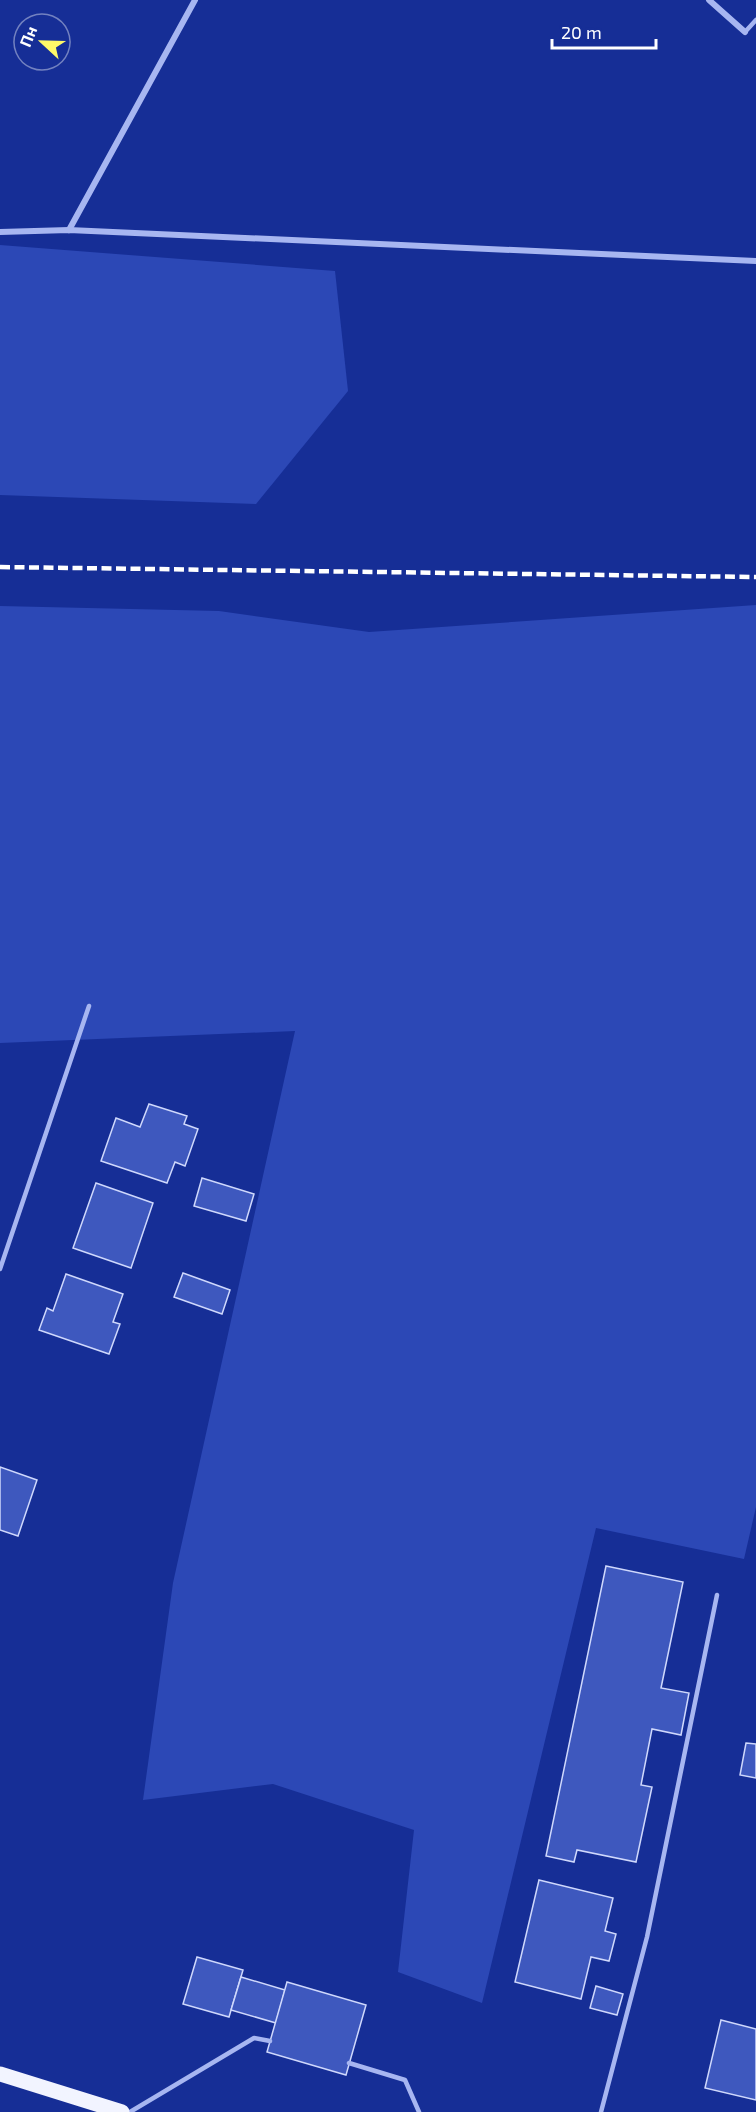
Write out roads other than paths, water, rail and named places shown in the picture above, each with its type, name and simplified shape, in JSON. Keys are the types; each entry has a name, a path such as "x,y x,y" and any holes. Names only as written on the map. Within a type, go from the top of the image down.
{"main road":[{"path":"0,2074 122,2112"}],"street":[{"path":"69,230 195,0"},
{"path":"709,0 745,33"},
{"path":"0,232 69,230 756,261"}],"lane":[{"path":"745,33 756,20"},
{"path":"0,1269 89,1006"},
{"path":"601,2112 647,1936 717,1595"},
{"path":"130,2112 254,2038 270,2041"},
{"path":"349,2063 405,2080 419,2112"}],"railway":[{"path":"0,567 756,577"}]}
